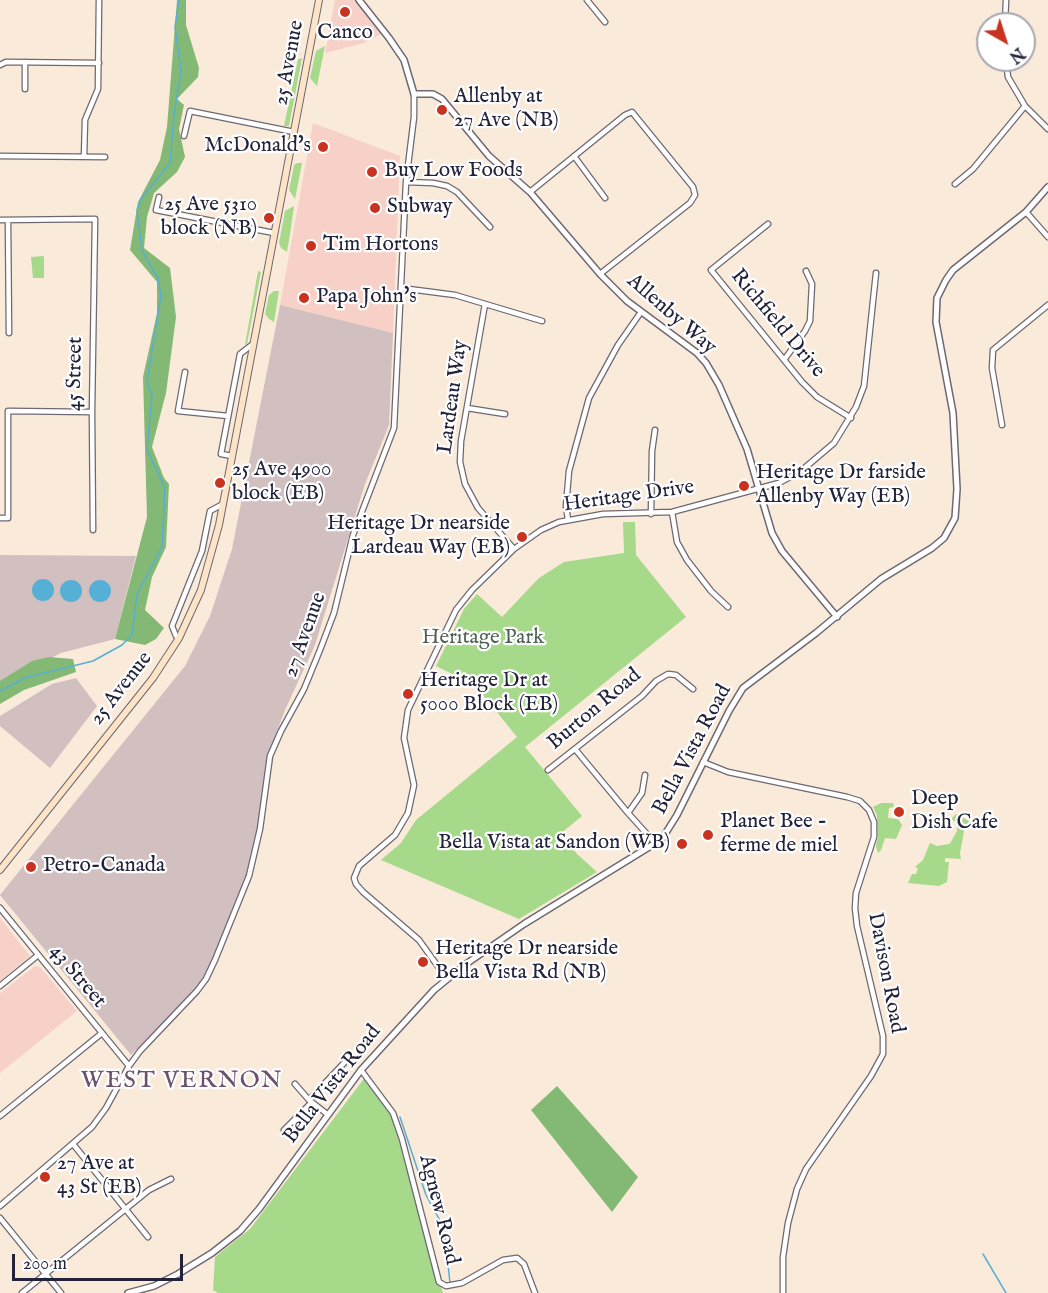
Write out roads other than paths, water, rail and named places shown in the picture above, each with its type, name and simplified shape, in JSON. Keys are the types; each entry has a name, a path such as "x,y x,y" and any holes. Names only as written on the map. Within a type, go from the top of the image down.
{"main road":[{"name":"25 Avenue","path":"1,867 146,687 188,621 201,590 213,552 223,504 319,0"}],"street":[{"path":"84,157 85,120 98,89 99,0"},
{"name":"27 Avenue","path":"0,1206 92,1127 140,1051 206,980 249,876 260,829 270,756 274,744 321,650 334,613 353,535 394,428 406,182 414,117 414,94 404,60 359,0"},
{"path":"587,0 605,22"},
{"path":"0,65 6,62 99,63"},
{"path":"25,62 25,88"},
{"path":"1007,72 1025,106 1048,129"},
{"name":"Allenby Way","path":"414,94 433,94 442,99 489,156 530,192 600,273 641,312 706,363 719,385 747,448 772,533 782,551 837,617"},
{"path":"955,184 973,169 1025,106"},
{"name":"25 Avenue","path":"184,136 190,111 294,132"},
{"path":"530,192 632,112 693,187 695,195 690,203 600,273"},
{"path":"0,156 105,157"},
{"path":"574,156 605,198"},
{"path":"406,182 447,186 457,192 490,227"},
{"name":"Bella Vista Road","path":"128,1293 154,1286 178,1274 212,1253 240,1231 260,1209 361,1070 423,1002 447,979 524,924 656,844 669,830 743,688 837,617 880,579 938,544 952,525 957,506 955,431 951,399 937,333 937,298 940,289 954,270 1026,213 1048,187"},
{"path":"159,197 156,210 274,234"},
{"path":"1026,213 1048,237"},
{"name":"45 Street","path":"8,220 95,219 93,530"},
{"path":"0,220 8,220 9,333"},
{"name":"Richfield Drive","path":"768,224 711,270 802,382 817,397 851,418"},
{"path":"784,360 800,340 810,321 812,284 806,271"},
{"name":"Heritage Drive","path":"447,979 412,932 359,888 355,881 355,873 359,866 400,829 408,813 414,785 404,738 408,710 456,610 472,590 514,549 541,530 559,522 603,514 672,512 779,483 801,471 834,443 851,418 864,386 876,273"},
{"path":"401,288 454,295 542,321"},
{"name":"Lardeau Way","path":"485,304 460,449 460,462 465,484 478,508 514,549"},
{"path":"1002,425 992,368 993,350 1048,305"},
{"path":"568,520 566,506 569,471 589,398 618,345 641,312"},
{"name":"25 Avenue","path":"232,456 221,454 240,354 254,343"},
{"path":"185,372 178,411 228,416"},
{"path":"467,408 506,414"},
{"path":"0,518 8,518 8,411 92,412"},
{"path":"651,514 652,451 655,430"},
{"name":"25 Avenue","path":"176,636 172,625 202,551 210,511 223,504"},
{"path":"672,512 677,542 687,560 711,591 729,607"},
{"name":"Burton Road","path":"548,770 642,696 656,681 668,674 676,675 693,689"},
{"path":"575,748 656,844"},
{"name":"Davison Road","path":"703,762 728,772 860,801 869,810 874,822 874,837 856,893 855,908 857,927 883,1036 883,1054 871,1076 806,1168 797,1189 785,1247 783,1293"},
{"path":"628,813 642,793 645,775"},
{"name":"43 Street","path":"0,908 129,1066"},
{"path":"0,986 37,956"},
{"path":"0,1116 102,1033"},
{"path":"284,1130 344,1063"},
{"name":"Agnew Road","path":"361,1070 393,1113 402,1138 439,1282 446,1286 462,1283 503,1260 517,1258 524,1264 535,1293"},
{"path":"295,1084 310,1101 327,1114"},
{"path":"73,1144 148,1237"},
{"path":"22,1293 149,1190 171,1179"},
{"path":"0,1218 61,1293"}],"water":[{"path":"43,579 51,582 54,590 51,598 43,601 35,598 32,590 35,582"},
{"path":"71,580 79,583 82,591 79,599 71,602 63,599 60,591 63,583"},
{"path":"100,580 108,583 111,591 108,599 100,602 92,599 89,591 92,583"}],"waterway":[{"path":"0,691 24,678 93,661 122,645 132,635 137,594 162,547 165,488 147,450 152,395 147,381 161,296 158,278 142,251 137,210 141,199 170,163 181,71 175,27 179,0"},
{"path":"400,1117 426,1195 444,1228 450,1283"},
{"path":"983,1254 1006,1293"}],"place":[{"name":"Canco","path":"345,12"},
{"name":"Allenby at 27 Ave (NB)","path":"442,110"},
{"name":"McDonald's","path":"323,147"},
{"name":"Buy Low Foods","path":"372,172"},
{"name":"Subway","path":"375,208"},
{"name":"25 Ave 5310 block (NB)","path":"269,218"},
{"name":"Tim Hortons","path":"311,246"},
{"name":"Papa John's","path":"304,298"},
{"name":"25 Ave 4900 block (EB)","path":"220,483"},
{"name":"Heritage Dr farside Allenby Way (EB)","path":"744,486"},
{"name":"Heritage Dr nearside Lardeau Way (EB)","path":"522,537"},
{"name":"Heritage Dr at 5000 Block (EB)","path":"408,694"},
{"name":"Deep Dish Cafe","path":"899,812"},
{"name":"Planet Bee - ferme de miel","path":"708,835"},
{"name":"Bella Vista at Sandon (WB)","path":"682,844"},
{"name":"Petro-Canada","path":"31,867"},
{"name":"Heritage Dr nearside Bella Vista Rd (NB)","path":"423,962"},
{"name":"27 Ave at 43 St (EB)","path":"45,1177"}],"district":[{"name":"WEST VERNON","path":"182,1082"}],"park label":[{"name":"Heritage Park","path":"483,639"}]}
